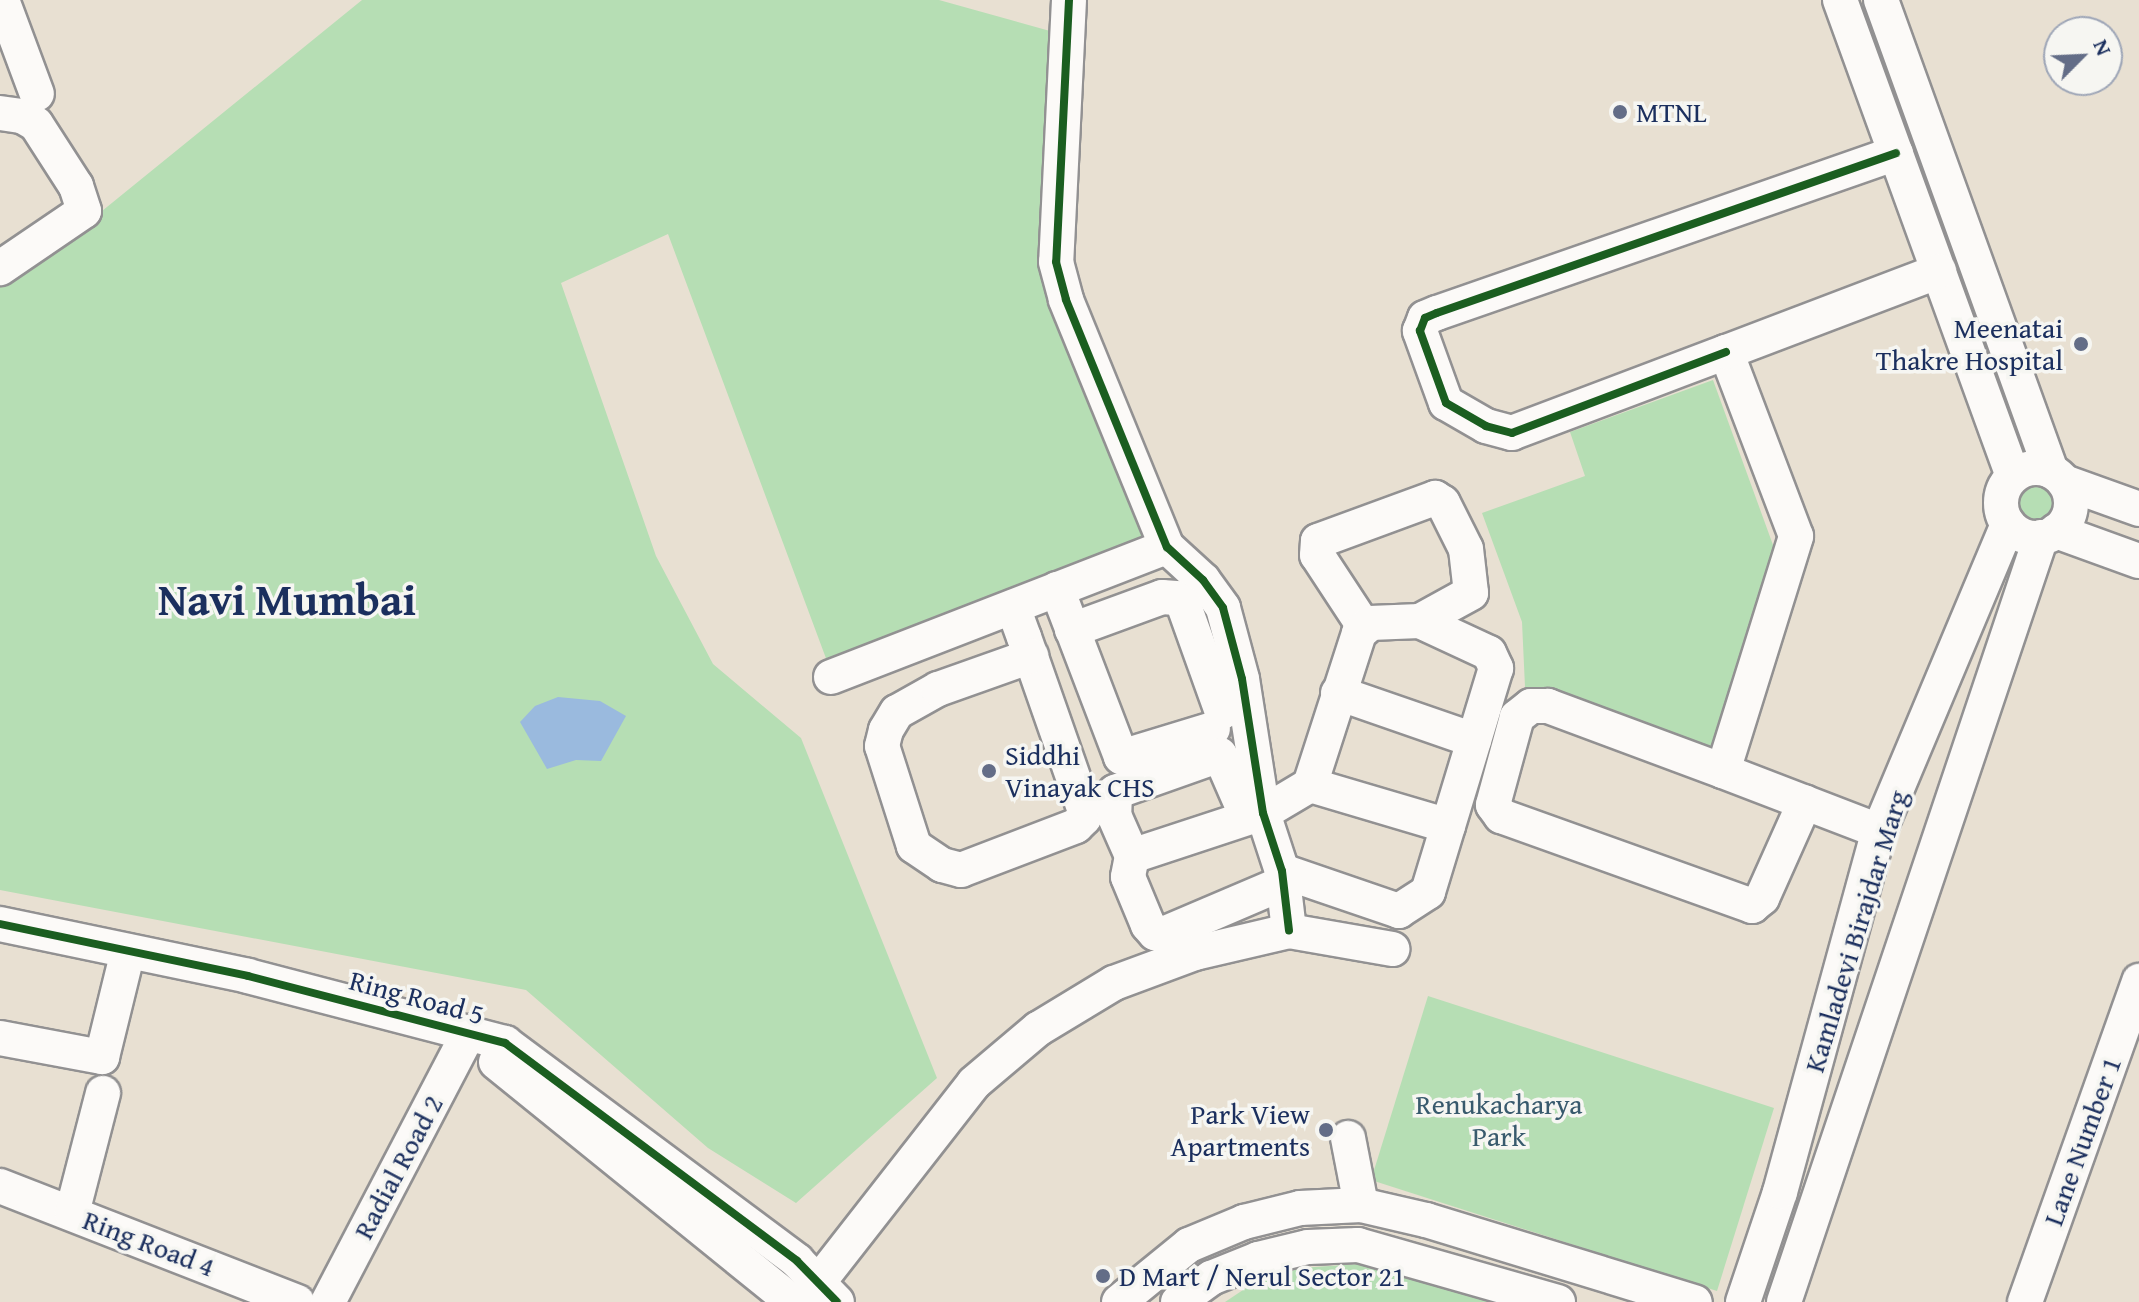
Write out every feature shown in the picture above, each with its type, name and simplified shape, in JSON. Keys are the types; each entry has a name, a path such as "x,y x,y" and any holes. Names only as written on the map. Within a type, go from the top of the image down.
{"street":[{"path":"2,0 37,94"},
{"path":"1069,0 1056,262 1066,300 1167,547 1203,580 1223,608 1242,679 1255,815"},
{"path":"1840,0 2013,476"},
{"path":"1881,0 2069,514 2048,534"},
{"path":"0,113 22,116 36,124 76,186 84,211 0,268"},
{"path":"1896,153 1425,318 1420,331 1446,403 1486,426 1512,433 1939,271"},
{"path":"1723,771 1796,536 1726,352"},
{"path":"2139,509 2031,468 2013,476 2002,494 2008,524 2023,535 2048,534 2139,561"},
{"path":"1365,628 1317,555 1318,541 1435,498 1443,503 1466,549 1471,593 1420,621"},
{"name":"Kamladevi Birajdar Marg","path":"1743,1302 1780,1192 1879,831 2008,524"},
{"name":"Kamladevi Birajdar Marg","path":"1784,1302 2048,534"},
{"path":"831,677 1167,547"},
{"path":"1057,589 1072,630 1121,757 1218,721 1183,603 1176,598 1162,597 1072,630"},
{"path":"1013,607 1031,656 1084,808 1076,826 961,870 942,865 914,846 882,746 891,722 897,712 938,689 1031,656"},
{"path":"1289,931 1282,877 1255,815 1220,755 1212,755 1115,792 1110,799 1132,856 1128,877 1155,933 1166,933 1282,877 1399,911 1428,892 1496,659 1420,621 1390,621 1365,628"},
{"path":"1132,856 1255,815 1310,785 1338,693 1365,628"},
{"path":"1338,693 1474,740"},
{"path":"1805,802 1762,898 1752,906 1501,816 1493,805 1517,717 1531,706 1548,706 1723,771 1805,802 1879,831"},
{"path":"891,722 909,769"},
{"path":"1310,785 1448,826"},
{"name":"Ring Road 5","path":"0,929 128,951 505,1043 578,1113 792,1302"},
{"path":"820,1295 974,1083 1038,1029 1114,983 1195,953 1289,931 1392,949"},
{"path":"0,1038 102,1057 128,951"},
{"name":"Lane Number 1","path":"2025,1302 2139,981"},
{"name":"Radial Road 2","path":"328,1302 469,1032"},
{"path":"0,1049 42,1060"},
{"path":"72,1213 103,1093"},
{"name":"Ring Road 5","path":"578,1113 820,1295"},
{"path":"1348,1138 1361,1205"},
{"name":"Ring Road 4","path":"0,1186 297,1302"},
{"path":"1119,1302 1189,1245 1244,1222 1300,1208 1361,1205 1426,1220 1695,1302"},
{"path":"1178,1302 1211,1278 1258,1259 1308,1247 1358,1245 1558,1302"}],"green space":[{"path":"362,0 939,0 1050,31 1038,256 1149,539 827,661 668,234 561,283 656,556 713,664 801,738 937,1078 796,1203 708,1148 526,990 0,890 0,281 86,224"},
{"path":"1713,380 1777,556 1714,750 1525,687 1522,622 1482,513 1585,476 1570,432"},
{"path":"2036,484 2050,489 2055,503 2050,517 2036,522 2022,517 2017,503 2022,489"},
{"name":"Renukacharya Park","path":"1428,996 1774,1108 1717,1291 1371,1180"},
{"path":"1359,1264 1402,1272 1495,1302 1225,1302 1249,1286 1300,1268"}],"water":[{"path":"558,697 600,701 626,716 601,761 576,760 547,769 520,722 535,706"}],"cycle path":[{"path":"1069,0 1056,262 1066,300 1167,547 1203,580 1223,608 1242,679 1263,813 1282,871 1289,931"},
{"path":"1726,352 1512,433 1486,426 1446,403 1420,331 1425,318 1437,313 1896,153"},
{"path":"0,924 248,976 505,1043 797,1261 837,1302"}],"place":[{"name":"MTNL","path":"1620,112"},
{"name":"Meenatai Thakre Hospital","path":"2081,344"},
{"name":"Siddhi Vinayak CHS","path":"989,771"},
{"name":"Park View Apartments","path":"1326,1130"},
{"name":"D Mart / Nerul Sector 21","path":"1103,1276"}],"district":[{"name":"Navi Mumbai","path":"287,599"}]}
